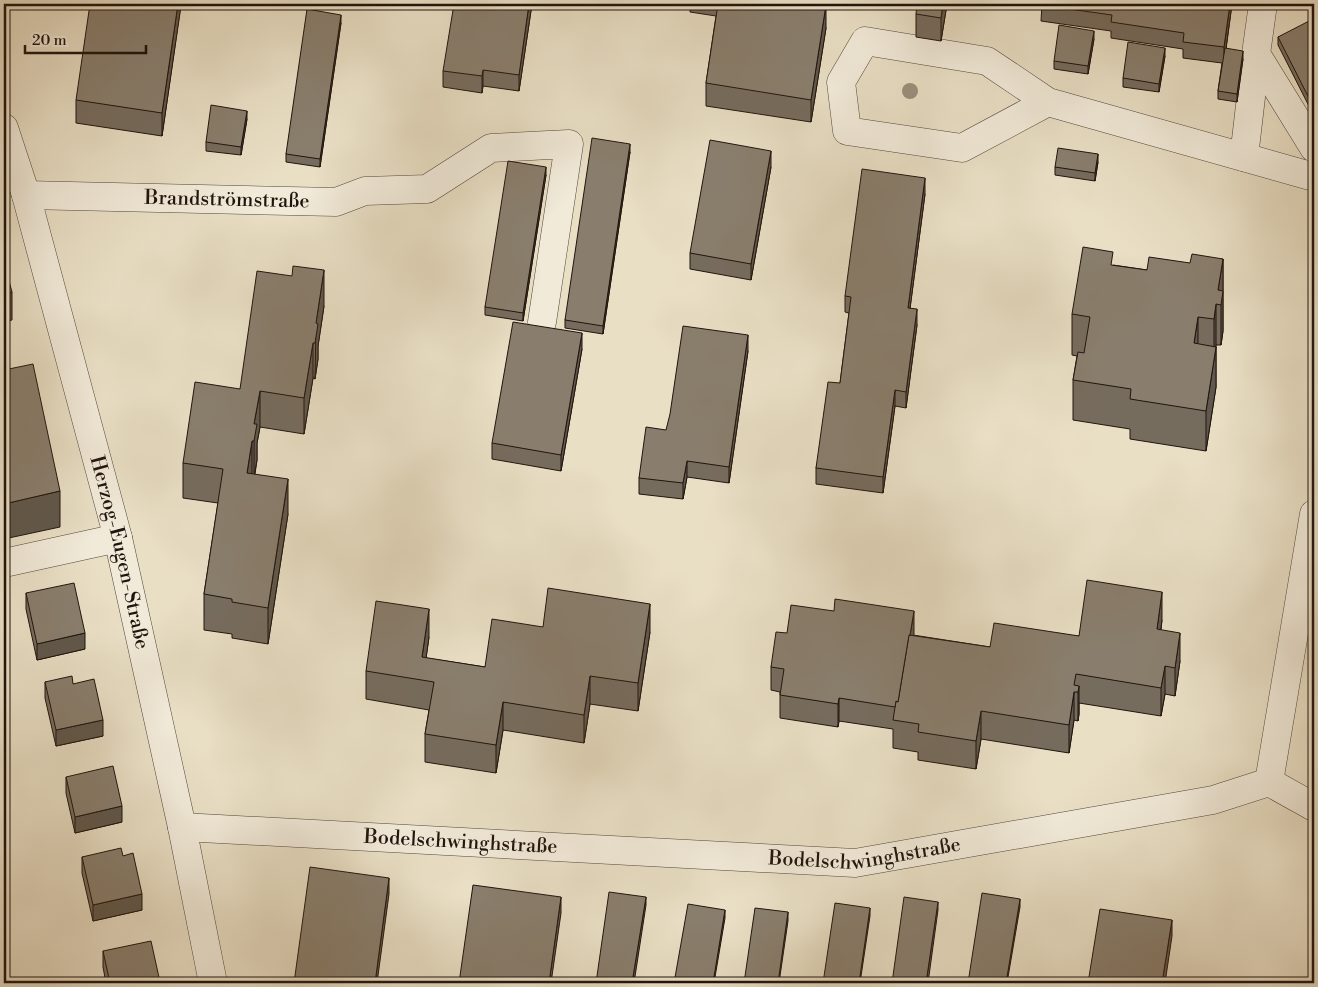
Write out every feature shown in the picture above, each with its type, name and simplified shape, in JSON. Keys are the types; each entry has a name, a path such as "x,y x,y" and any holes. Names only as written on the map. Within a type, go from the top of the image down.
{"street":[{"path":"1244,157 1263,4"},
{"path":"1048,102 962,148 847,131 841,82 865,41 987,61 1048,102 1314,177"},
{"path":"1256,54 1314,148"},
{"name":"Herzog-Eugen-Straße","path":"4,128 26,195 118,538 182,827 213,983"},
{"name":"Brandströmstraße","path":"26,195 336,202 365,191 427,189 491,148 569,144 542,322"},
{"path":"1314,514 1269,782 1314,807"},
{"path":"4,563 118,538"},
{"name":"Bodelschwinghstraße","path":"182,827 855,864 1213,800 1269,782"}],"building":[{"path":"90,4 178,4 162,113 76,100"},
{"path":"454,4 529,4 519,75 483,70 482,76 443,71"},
{"path":"718,4 826,5 811,100 706,83"},
{"path":"917,4 943,4 941,18 916,14"},
{"path":"1042,4 1230,4 1224,47 1183,42 1184,33 1111,22 1112,15"},
{"path":"307,9 341,15 320,159 286,154"},
{"path":"1311,20 1314,27 1314,108 1278,37"},
{"path":"1059,25 1094,31 1088,66 1054,61"},
{"path":"1128,42 1165,48 1159,84 1123,78"},
{"path":"1225,48 1243,51 1237,94 1218,91"},
{"path":"211,105 247,111 241,147 206,142"},
{"path":"592,138 630,144 603,326 565,320"},
{"path":"710,140 771,151 751,264 690,253"},
{"path":"1058,148 1098,154 1095,173 1055,167"},
{"path":"508,161 546,167 523,313 485,307"},
{"path":"862,169 925,178 908,308 917,309 906,392 895,390 883,477 816,468 828,382 840,383 851,297 845,296"},
{"path":"1083,247 1113,252 1111,265 1147,270 1149,257 1190,263 1192,254 1223,259 1218,290 1223,291 1221,305 1216,304 1214,319 1198,317 1194,343 1216,347 1206,411 1130,399 1131,389 1073,380 1078,352 1084,353 1090,317 1072,314"},
{"path":"4,263 12,292 4,294"},
{"path":"293,266 324,270 316,323 318,324 304,398 260,391 254,424 257,424 247,473 288,479 268,608 232,602 232,599 204,594 223,469 183,463 195,382 240,389 257,271 292,276"},
{"path":"513,322 582,333 561,455 492,443"},
{"path":"683,326 748,335 729,467 687,461 683,483 639,478 646,427 666,430"},
{"path":"33,364 60,491 4,504 4,370"},
{"path":"1087,580 1162,592 1157,629 1180,633 1175,668 1165,666 1161,688 1076,674 1074,685 1079,686 1078,692 1074,692 1069,725 981,711 976,741 918,732 919,724 893,720 896,701 898,702 909,635 990,647 994,623 1079,636"},
{"path":"74,583 85,633 37,644 26,593"},
{"path":"548,588 650,604 638,683 590,676 584,715 503,702 496,745 425,734 434,682 366,671 376,601 429,609 422,657 485,667 492,619 543,627"},
{"path":"835,599 914,611 898,702 896,701 895,707 839,698 838,704 780,695 784,669 771,667 776,632 787,633 791,605 834,611"},
{"path":"72,676 73,684 94,679 103,720 56,730 45,682"},
{"path":"113,766 122,806 75,817 66,777"},
{"path":"121,848 123,856 133,853 142,894 93,905 82,857"},
{"path":"310,867 389,878 375,983 294,983"},
{"path":"473,885 561,897 549,983 459,983"},
{"path":"609,892 646,897 632,983 596,983"},
{"path":"982,893 1020,899 1006,983 968,983"},
{"path":"904,897 938,902 926,983 892,983"},
{"path":"835,903 870,908 859,983 823,983"},
{"path":"688,904 725,910 713,983 674,983"},
{"path":"755,908 788,912 778,983 744,983"},
{"path":"1100,909 1172,920 1162,983 1088,983"},
{"path":"151,941 160,982 110,983 103,951"}]}
